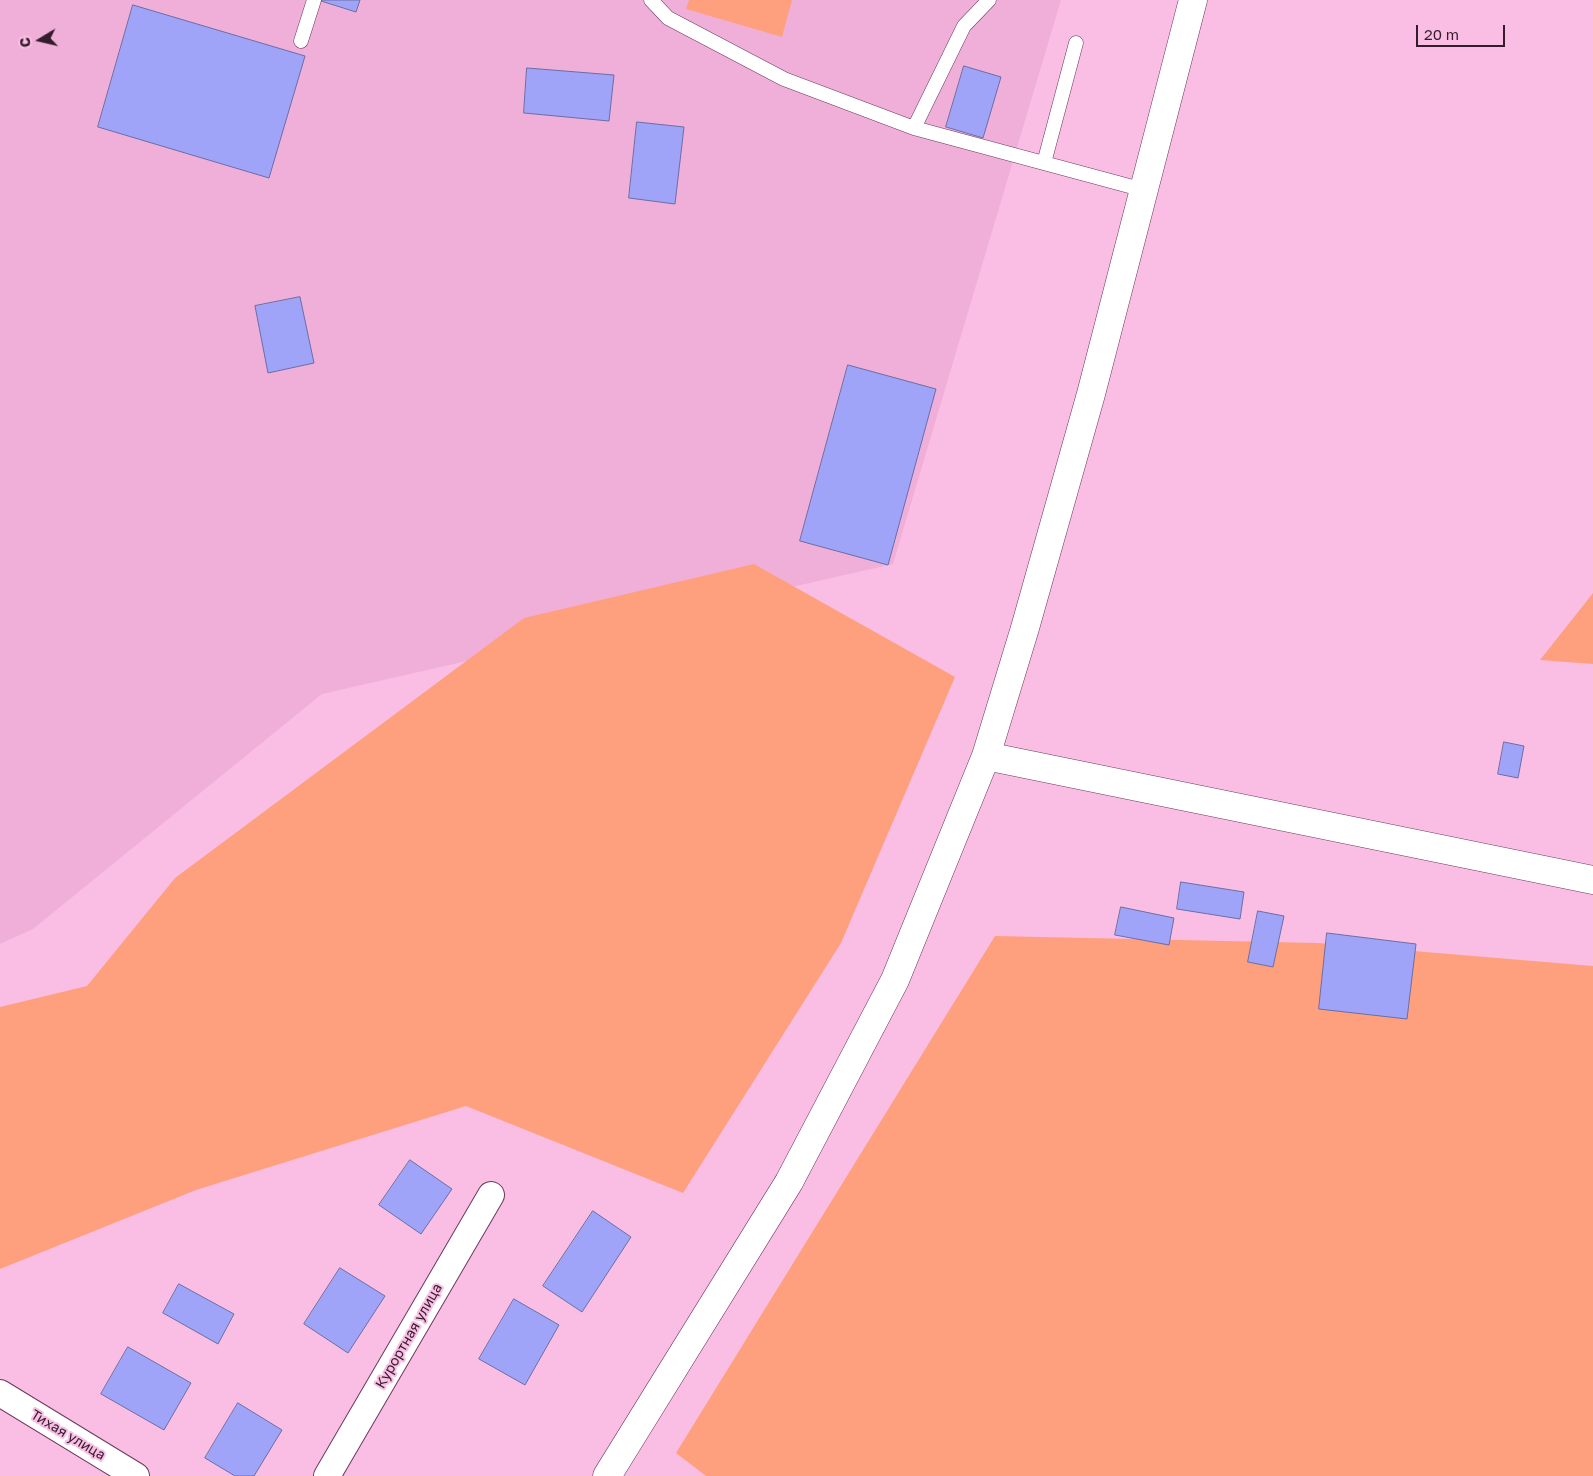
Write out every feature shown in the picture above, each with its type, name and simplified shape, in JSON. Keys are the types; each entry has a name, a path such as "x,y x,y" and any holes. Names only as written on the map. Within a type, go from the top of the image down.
{"main road":[{"path":"607,1476 789,1182 895,980 986,756 1025,628 1091,394 1193,0"},
{"path":"986,756 1593,880"}],"street":[{"name":"Курортная улица","path":"327,1476 491,1195"},
{"name":"Тихая улица","path":"0,1393 136,1476"}],"lane":[{"path":"301,41 314,0"},
{"path":"651,0 668,18 784,80 914,128 1144,190"},
{"path":"914,128 964,26 989,0"},
{"path":"1044,163 1076,43"}],"shaded area":[{"path":"0,0 1061,0 893,564 322,694 33,929 0,944"},
{"path":"689,0 792,0 782,37 686,9"},
{"path":"754,564 955,677 841,943 683,1193 466,1106 196,1190 0,1269 0,1007 87,986 175,878 524,618"},
{"path":"1593,593 1593,664 1540,660"},
{"path":"995,936 1318,943 1593,966 1593,1476 706,1476 676,1453"}],"building":[{"path":"321,0 360,0 356,12"},
{"path":"133,5 305,56 269,178 98,127"},
{"path":"964,66 1001,77 983,138 946,127"},
{"path":"527,68 614,75 609,121 524,113"},
{"path":"637,122 684,127 675,204 629,198"},
{"path":"300,297 314,363 268,373 255,306"},
{"path":"848,365 936,389 888,565 800,541"},
{"path":"1504,742 1524,746 1518,778 1498,774"},
{"path":"1181,882 1244,892 1240,919 1177,909"},
{"path":"1121,907 1174,918 1169,945 1115,935"},
{"path":"1258,911 1284,916 1273,967 1248,962"},
{"path":"1327,933 1416,944 1407,1019 1319,1009"},
{"path":"410,1160 452,1189 421,1234 379,1205"},
{"path":"593,1211 631,1237 582,1312 543,1286"},
{"path":"340,1268 385,1296 348,1353 304,1324"},
{"path":"179,1284 234,1314 218,1344 163,1313"},
{"path":"514,1299 559,1325 525,1385 479,1359"},
{"path":"128,1347 191,1383 164,1430 101,1394"},
{"path":"238,1403 282,1430 254,1476 235,1476 205,1458"}]}
